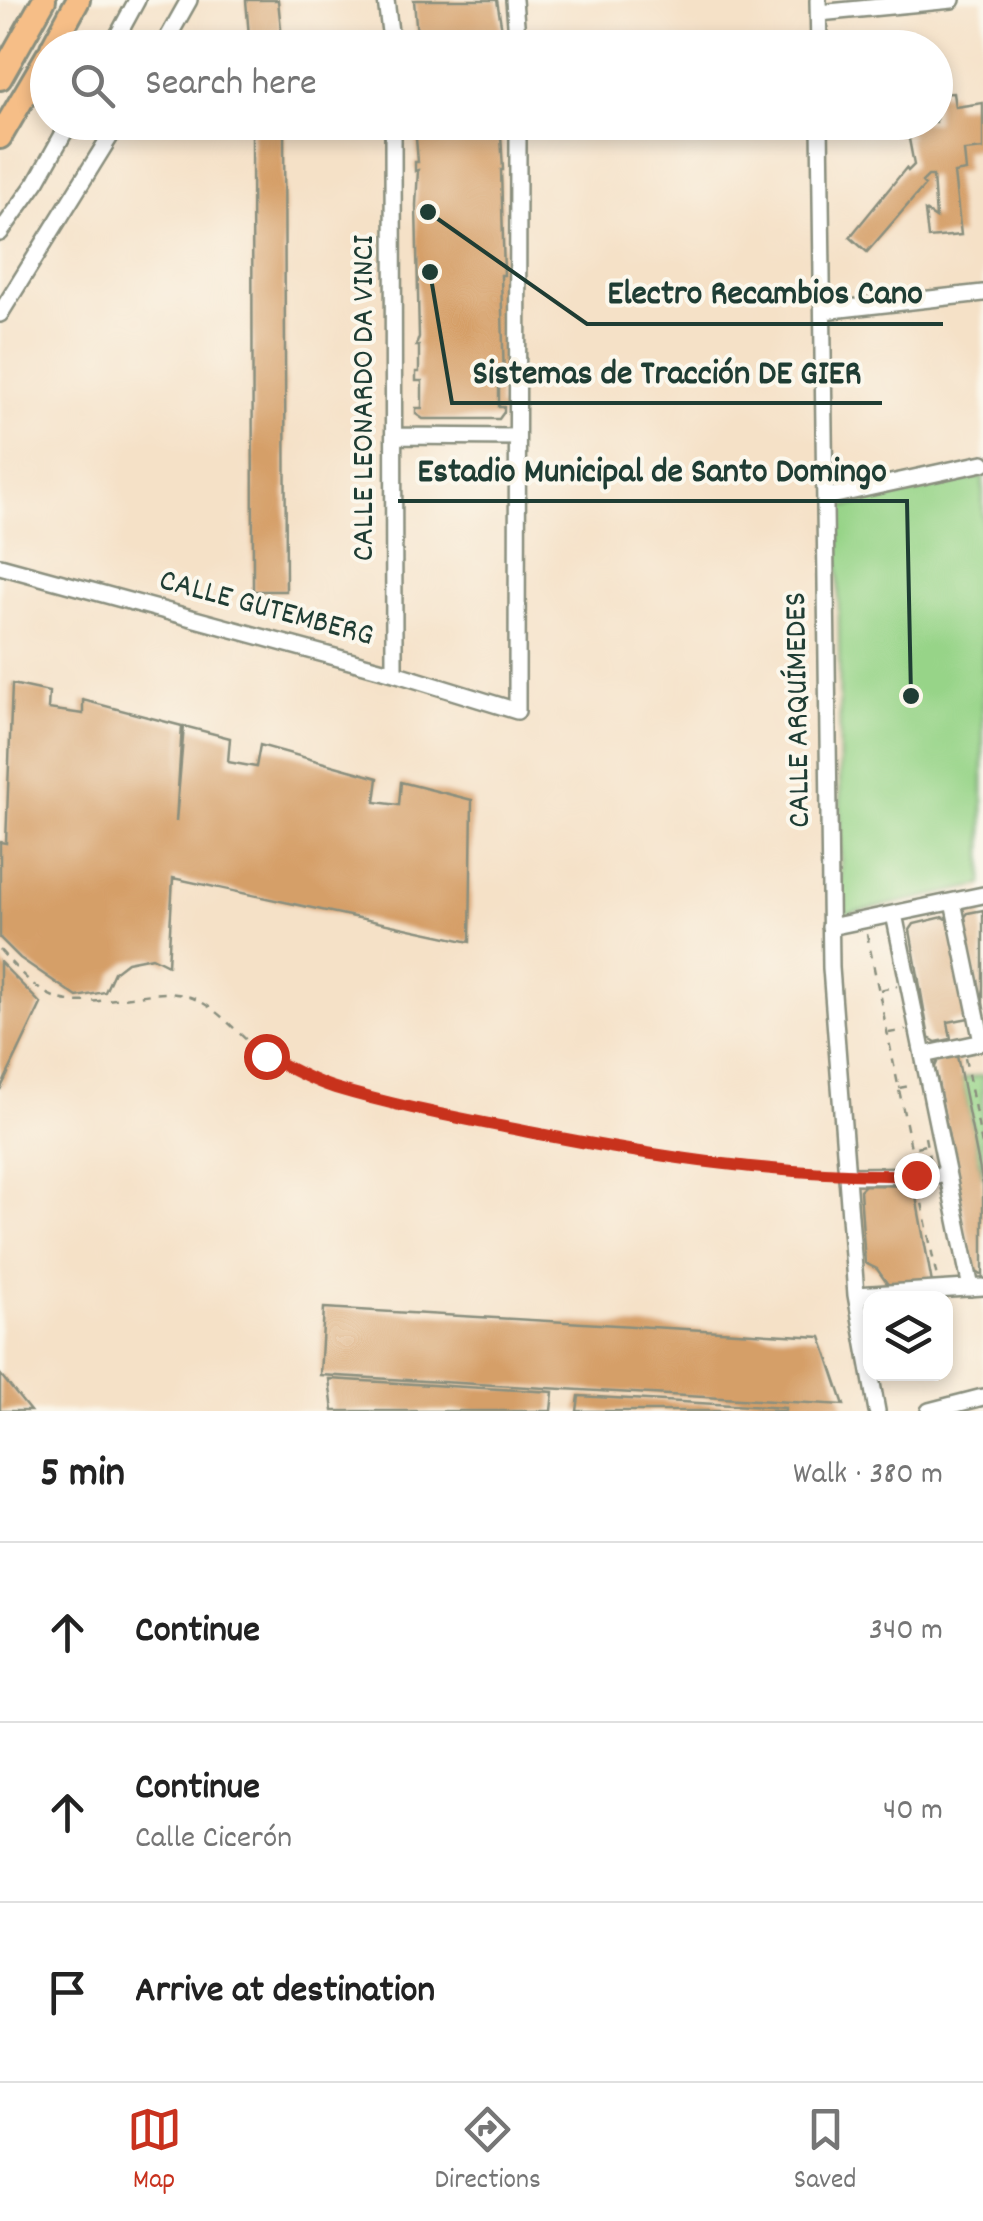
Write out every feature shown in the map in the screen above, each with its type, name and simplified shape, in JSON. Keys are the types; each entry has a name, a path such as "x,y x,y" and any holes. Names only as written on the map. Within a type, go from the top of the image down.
{"highway":[{"path":"0,78 44,0"},
{"path":"62,30 78,0"},
{"path":"0,137 30,86"}],"street":[{"path":"122,30 138,0"},
{"path":"172,30 189,0"},
{"path":"386,0 390,30"},
{"path":"514,0 516,30"},
{"path":"818,6 952,0"},
{"path":"0,233 60,140"},
{"path":"0,314 107,140"},
{"name":"CALLE LEONARDO DA VINCI","path":"393,140 394,673"},
{"path":"394,436 517,436 518,140"},
{"name":"CALLE ARQUÍMEDES","path":"820,140 830,927 856,1295 877,1411"},
{"path":"823,310 983,293"},
{"name":"CALLE GUTEMBERG","path":"0,566 394,673 516,711 517,436"},
{"path":"826,497 983,463"},
{"path":"830,927 983,896"},
{"path":"923,1055 982,1042 953,902"},
{"path":"856,1295 977,1287 948,1175 894,914"},
{"path":"847,1176 948,1175"},
{"path":"929,1411 954,1408 983,1397"}],"path":[{"path":"864,920 911,1148 926,1144"},
{"path":"0,950 27,982 45,996 62,1002 86,1003 156,993 192,998 206,1004 266,1056 332,1087 458,1118 604,1146 723,1164 847,1176"},
{"path":"879,990 908,984"},
{"path":"888,1033 917,1028"},
{"path":"962,1046 983,1150"},
{"path":"899,1088 915,1084"},
{"path":"916,1175 939,1290"}],"green space":[{"path":"983,476 983,885 841,915 838,508"},
{"path":"983,1075 983,1178 962,1079"}],"building":[{"path":"246,0 278,0 281,30 248,30"},
{"path":"414,0 497,0 502,30 416,30"},
{"path":"953,93 955,107 983,103 983,149 964,151 966,171 954,173 961,235 928,238 925,211 936,218 933,176 928,176 922,182 925,185 867,252 850,237 906,168 908,171 914,165 909,140 953,140"},
{"path":"252,140 284,140 286,591 253,591"},
{"path":"416,140 501,140 504,381 499,381 499,407 504,407 504,412 499,419 423,419 416,414 416,408 422,408 422,381 416,381"},
{"path":"12,684 49,692 48,709 83,714 83,700 182,726 176,822 184,726 230,738 228,762 256,767 260,745 378,778 375,802 399,805 401,782 472,800 470,942 173,878 168,965 152,957 127,962 114,972 105,992 77,997 20,958 0,938 0,842 6,843"},
{"path":"983,910 982,1007 963,919 968,913"},
{"path":"943,917 950,921 969,1018 948,1022 951,1039 936,1042 929,1038 910,930 914,924"},
{"path":"0,962 41,1004 0,1090"},
{"path":"957,1056 983,1185 983,1276 975,1271 935,1067 938,1060"},
{"path":"865,1185 914,1186 932,1283 889,1286 877,1269 865,1263 860,1190"},
{"path":"324,1308 821,1337 844,1405 320,1375"},
{"path":"0,1374 30,1411 0,1411"},
{"path":"329,1379 553,1392 551,1411 333,1411"},
{"path":"579,1396 785,1408 785,1411 577,1411"}],"place":[{"name":"Electro Recambios Cano","path":"428,212"},
{"name":"Sistemas de Tracción DE GIER","path":"430,272"},
{"name":"Estadio Municipal de Santo Domingo","path":"911,696"}],"route":[{"path":"266,1056 332,1087 458,1118 604,1146 723,1164 847,1176 916,1175"}]}
